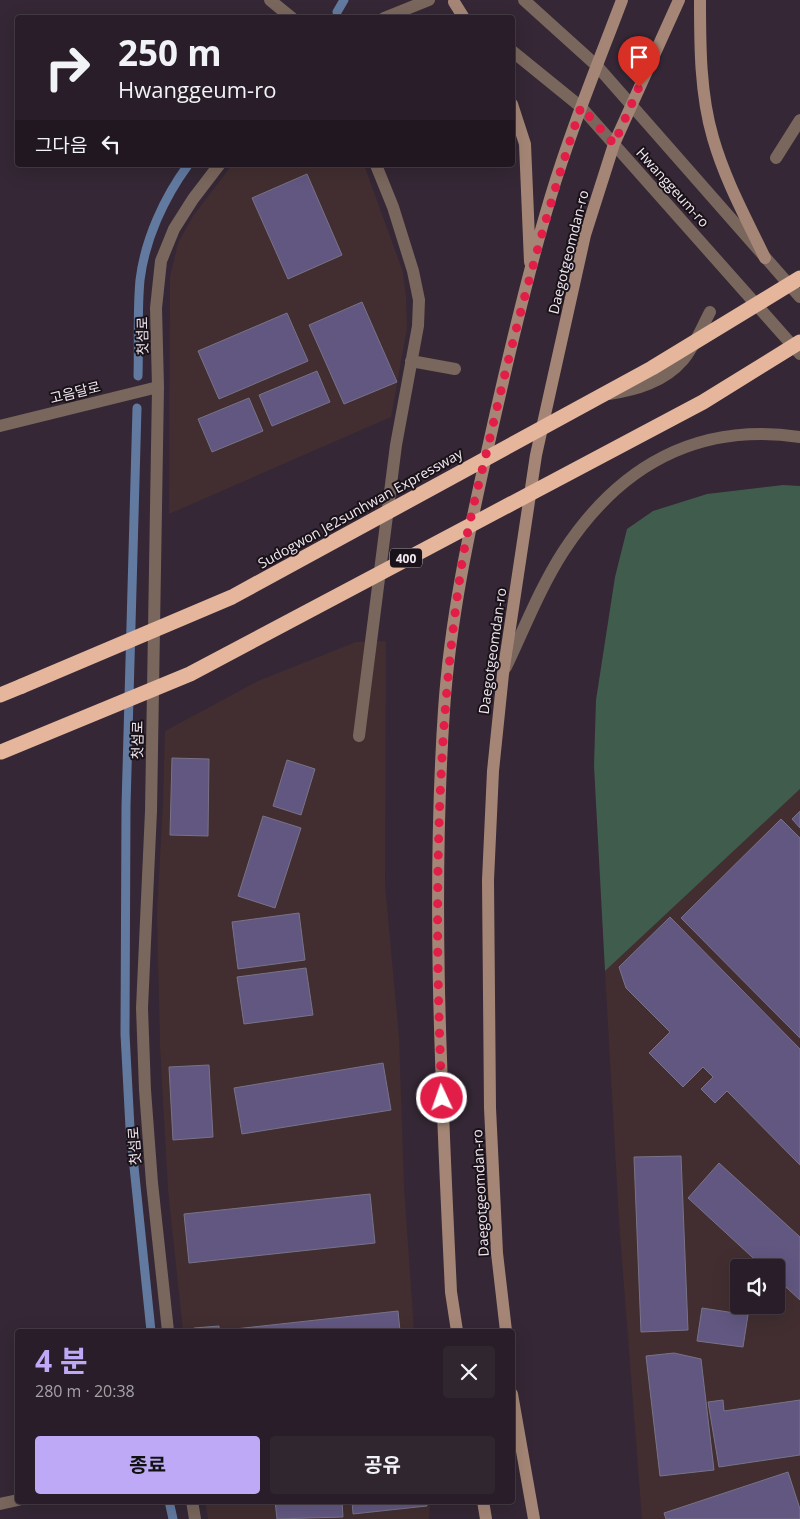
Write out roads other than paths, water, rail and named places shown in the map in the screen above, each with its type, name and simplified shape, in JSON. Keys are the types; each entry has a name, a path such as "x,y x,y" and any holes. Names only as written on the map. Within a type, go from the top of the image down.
{"highway":[{"name":"Sudogwon Je2sunhwan Expressway","path":"0,695 232,597 652,368 800,278"},
{"name":"400","path":"0,752 190,674 703,402 800,342"}],"main road":[{"name":"Daegotgeomdan-ro","path":"457,1329 451,1292 439,1021 438,863 444,708 462,561 550,199 581,107 622,0"},
{"name":"Daegotgeomdan-ro","path":"506,1329 497,1253 490,1108 488,880 493,771 503,674 536,455 585,235 614,144 679,0"},
{"path":"700,0 701,58 712,136 724,172 765,258"},
{"path":"453,1 462,15"},
{"path":"515,113 525,144 530,276"},
{"path":"515,1411 534,1519"},
{"path":"484,1504 486,1519"}],"street":[{"path":"270,0 288,15"},
{"path":"392,15 429,0"},
{"name":"Hwanggeum-ro","path":"524,0 597,66 800,297"},
{"path":"453,1 469,15"},
{"name":"Hwanggeum-ro","path":"515,53 581,107 800,354"},
{"path":"776,158 800,120"},
{"name":"첫섬로","path":"168,1329 150,1164 142,1008 151,810 158,387 156,308 161,261 174,229 193,199 217,167"},
{"path":"359,736 396,445 418,326 419,300 415,280 393,207 377,167"},
{"path":"606,394 648,385 663,376 683,360 710,312"},
{"path":"411,362 455,369"},
{"name":"고음달로","path":"0,426 158,387"},
{"path":"503,674 543,588 563,552 588,518 610,495 636,473 669,453 704,440 734,434 771,433 800,437"},
{"path":"0,1504 15,1501"},
{"path":"192,1504 195,1519"}],"waterway":[{"path":"337,12 344,0"},
{"path":"138,376 140,280 146,249 164,205 187,167"},
{"path":"137,408 126,806 125,1034 130,1128 151,1329"},
{"path":"170,1504 173,1519"}]}
